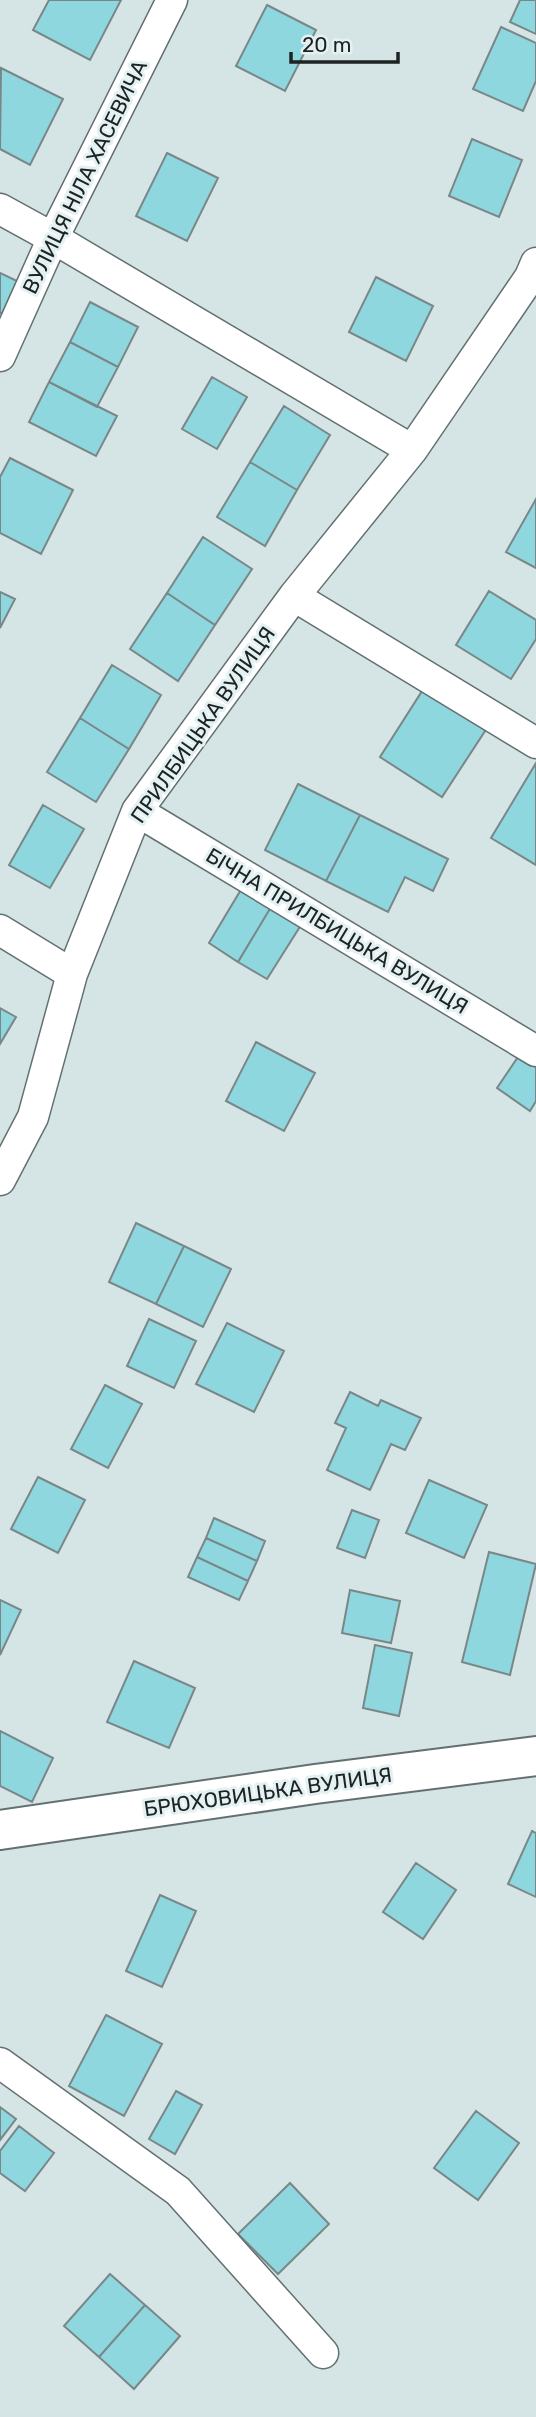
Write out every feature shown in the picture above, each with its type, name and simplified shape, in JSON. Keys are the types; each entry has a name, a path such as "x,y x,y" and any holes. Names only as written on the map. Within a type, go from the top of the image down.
{"main road":[{"name":"БРЮХОВИЦЬКА ВУЛИЦЯ","path":"0,1830 329,1782 536,1756"}],"street":[{"name":"ВУЛИЦЯ НІЛА ХАСЕВИЧА","path":"0,356 53,238 172,0"},
{"path":"0,209 412,450"},
{"name":"ПРИЛБИЦЬКА ВУЛИЦЯ","path":"0,1180 33,1117 72,974 137,811 294,596 412,450 530,277 536,263"},
{"path":"294,596 536,743"},
{"name":"БІЧНА ПРИЛБИЦЬКА ВУЛИЦЯ","path":"137,811 536,1051"},
{"path":"0,930 72,974"},
{"path":"0,2063 178,2191 323,2353"}],"building":[{"path":"49,0 121,0 90,60 33,30"},
{"path":"520,0 536,0 536,34 510,22"},
{"path":"267,5 316,30 285,91 236,66"},
{"path":"501,27 536,43 536,81 523,111 473,89"},
{"path":"1,68 63,99 30,165 0,149"},
{"path":"472,139 522,160 499,217 449,196"},
{"path":"167,153 218,178 187,241 136,216"},
{"path":"0,273 17,281 2,314 0,313"},
{"path":"376,277 433,306 406,361 349,332"},
{"path":"90,302 138,327 118,367 70,342"},
{"path":"70,342 118,367 97,407 49,382"},
{"path":"212,377 247,397 217,449 182,429"},
{"path":"49,382 117,416 96,456 29,422"},
{"path":"284,406 330,435 297,490 250,462"},
{"path":"10,458 73,490 41,554 0,533 0,477"},
{"path":"250,462 297,490 265,546 217,517"},
{"path":"536,499 536,568 506,552"},
{"path":"203,537 252,569 215,625 167,593"},
{"path":"489,591 536,620 536,639 511,679 456,645"},
{"path":"0,592 15,599 0,628"},
{"path":"167,593 215,625 178,681 130,649"},
{"path":"112,665 161,695 129,749 80,718"},
{"path":"424,688 487,728 442,797 380,757"},
{"path":"80,718 129,749 96,802 47,772"},
{"path":"536,763 536,865 491,838"},
{"path":"298,784 360,815 326,881 265,850"},
{"path":"43,805 84,829 50,888 9,865"},
{"path":"360,815 448,859 433,891 405,877 388,912 326,881"},
{"path":"242,888 271,907 238,962 209,943"},
{"path":"271,907 301,925 267,979 238,962"},
{"path":"0,1008 16,1017 0,1044"},
{"path":"256,1042 315,1073 284,1131 226,1101"},
{"path":"520,1054 536,1065 536,1101 530,1111 497,1088"},
{"path":"136,1223 184,1246 156,1304 109,1282"},
{"path":"184,1246 231,1269 203,1327 156,1304"},
{"path":"149,1319 196,1341 174,1388 127,1366"},
{"path":"227,1323 284,1351 254,1412 196,1384"},
{"path":"105,1385 142,1404 108,1468 71,1449"},
{"path":"350,1392 378,1406 381,1400 421,1418 405,1450 391,1444 370,1490 327,1470 346,1428 335,1423"},
{"path":"38,1477 85,1500 58,1553 11,1529"},
{"path":"429,1480 487,1505 464,1558 406,1533"},
{"path":"352,1510 379,1520 365,1558 337,1548"},
{"path":"214,1518 265,1541 257,1561 206,1538"},
{"path":"206,1538 257,1561 248,1581 197,1557"},
{"path":"489,1552 536,1564 510,1675 462,1662"},
{"path":"197,1557 248,1581 239,1600 188,1577"},
{"path":"350,1590 400,1601 391,1643 342,1633"},
{"path":"0,1600 21,1610 0,1655"},
{"path":"375,1645 412,1653 399,1716 363,1708"},
{"path":"134,1661 195,1688 169,1748 107,1722"},
{"path":"0,1731 53,1758 32,1802 0,1786"},
{"path":"532,1831 536,1833 536,1897 508,1884"},
{"path":"416,1863 456,1890 423,1939 383,1912"},
{"path":"160,1895 196,1911 162,1987 126,1971"},
{"path":"106,2015 162,2044 124,2116 69,2086"},
{"path":"176,2091 202,2105 175,2154 149,2139"},
{"path":"0,2107 16,2119 0,2140"},
{"path":"476,2111 519,2143 478,2200 434,2168"},
{"path":"19,2126 54,2153 25,2191 0,2173 0,2151"},
{"path":"290,2183 329,2224 278,2274 238,2234"},
{"path":"110,2274 145,2305 99,2357 64,2326"},
{"path":"145,2305 180,2336 134,2389 99,2357"}]}
